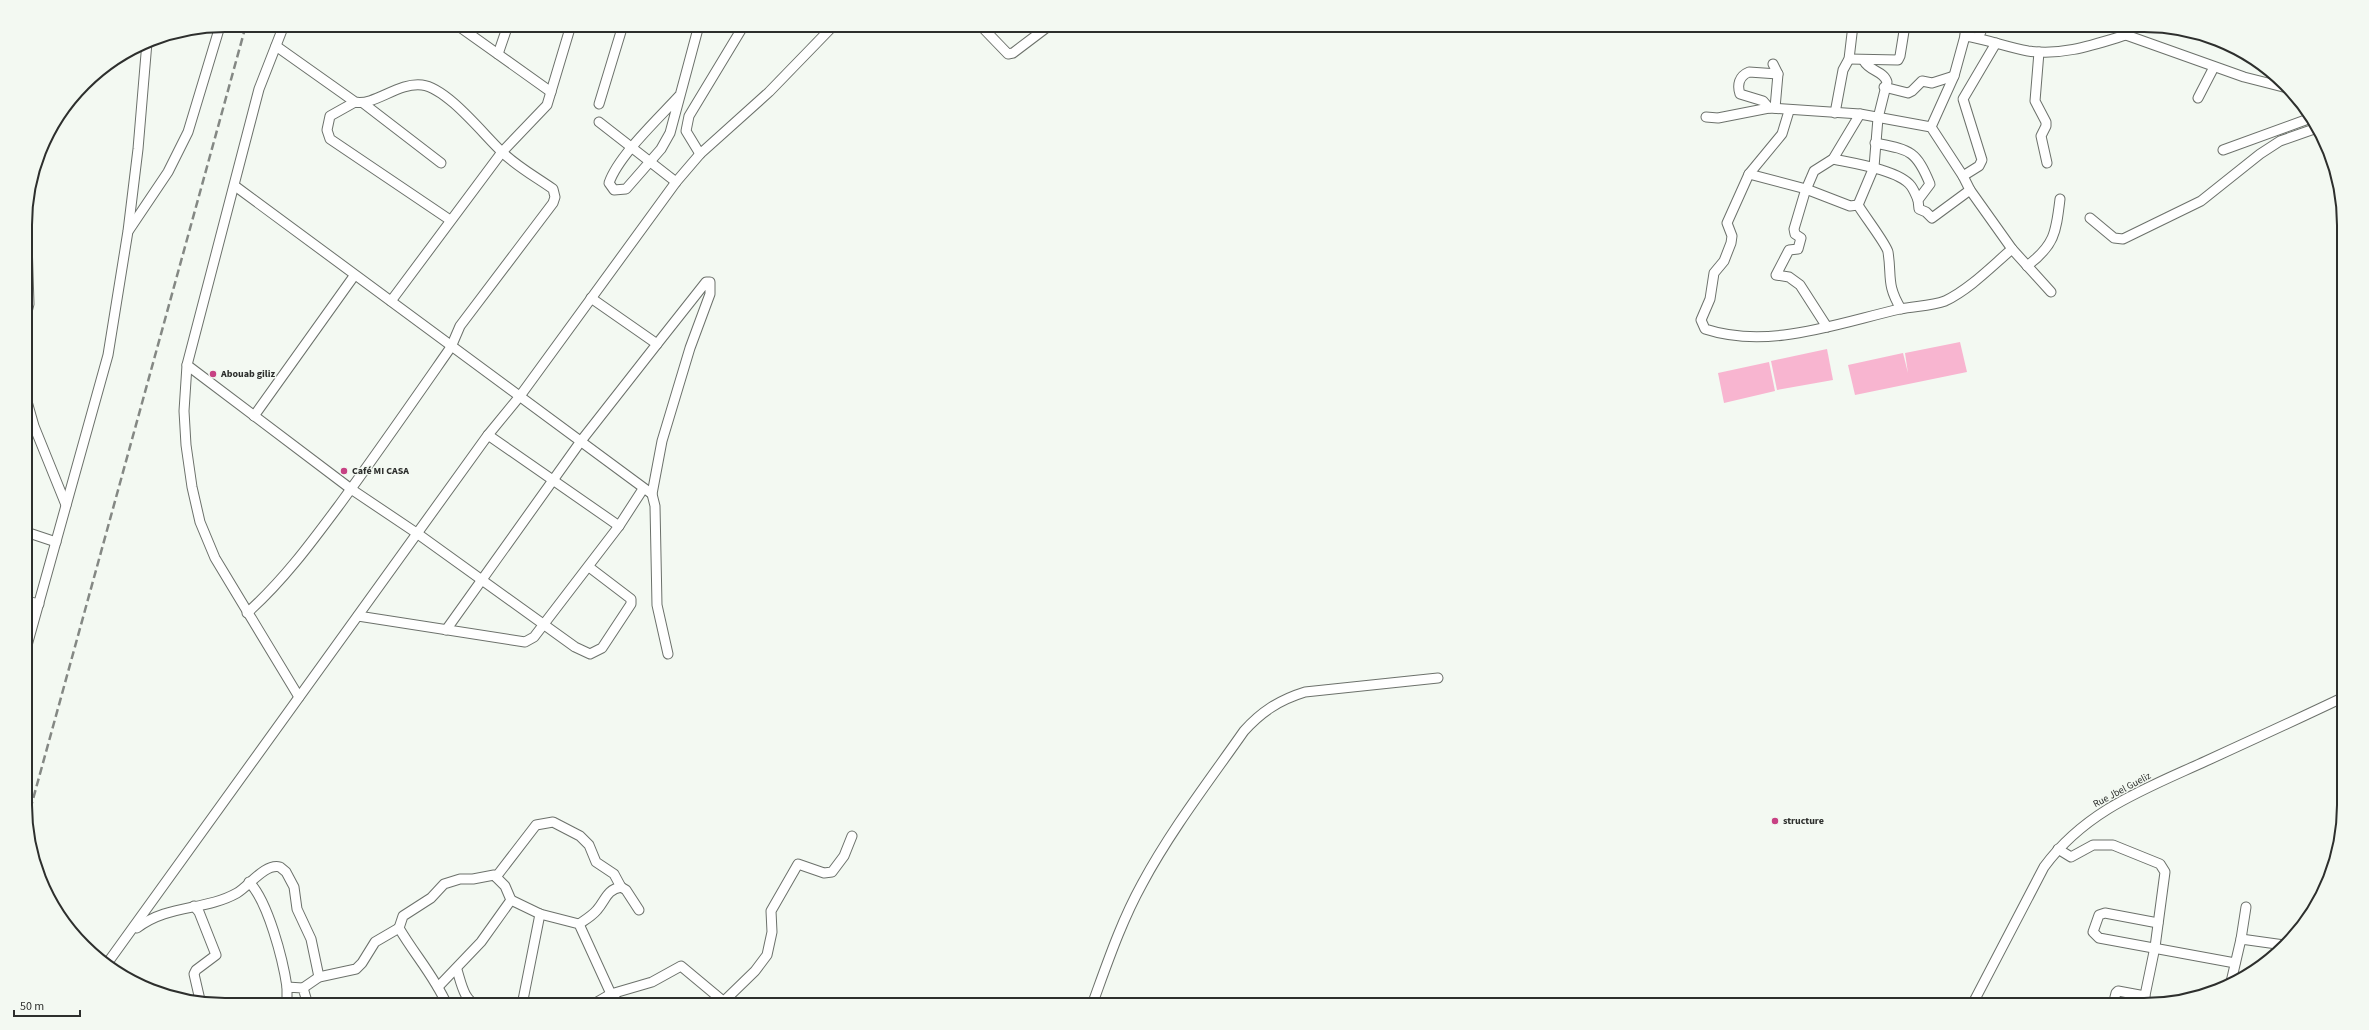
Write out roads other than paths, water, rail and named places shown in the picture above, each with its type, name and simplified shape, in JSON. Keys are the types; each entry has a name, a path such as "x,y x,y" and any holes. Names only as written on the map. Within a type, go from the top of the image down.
{"street":[{"path":"128,231 168,172 188,132 218,32"},
{"path":"281,32 259,89 235,186 187,365 184,411 186,445 198,515 215,558 299,697"},
{"path":"467,32 551,92"},
{"path":"498,54 506,32"},
{"path":"391,301 502,152 547,105 569,32"},
{"path":"599,104 621,32"},
{"path":"679,96 632,148 611,177 609,183 614,190 626,189 648,161 661,149 670,133 697,32"},
{"path":"700,154 686,131 689,116 740,32"},
{"path":"110,959 488,435 520,396 676,182 700,154 769,92 826,32"},
{"path":"987,32 1008,54 1013,53 1041,32"},
{"path":"1835,113 1843,70 1849,59 1852,32"},
{"path":"1849,59 1864,61 1898,60 1904,32"},
{"path":"1931,127 1954,76 1965,32"},
{"path":"1978,38 1981,32"},
{"path":"1965,36 2039,52 2054,53 2082,49 2126,34 2214,67 2276,85"},
{"path":"1963,176 1978,166 1982,160 1963,99 1996,43"},
{"path":"276,46 359,103 441,163"},
{"path":"32,628 108,355 128,231 138,149 146,49"},
{"path":"2039,52 2035,101 2046,122 2046,128 2041,136 2047,163"},
{"path":"1858,205 1874,167 1878,118 1886,78 1867,67 1864,61"},
{"path":"1772,108 1778,74 1773,64"},
{"path":"2198,98 2214,67"},
{"path":"1772,108 1755,97 1740,94 1739,81 1744,74 1748,72 1778,74"},
{"path":"1884,87 1908,93 1922,81 1932,83 1954,76"},
{"path":"247,613 274,589 292,568 351,489 451,347 460,326 554,200 553,190 502,152 463,112 435,90 424,85 414,85 392,90 330,116 327,130 330,139 450,220"},
{"path":"1706,118 1723,117 1772,108 1789,111 1860,114 1931,127 1963,176 1970,190 2012,249 2050,292"},
{"path":"1789,111 1782,134 1748,174 1727,223 1732,236 1731,243 1724,262 1714,273 1710,299 1701,320 1705,329 1720,334 1760,338 1827,327 1900,309 1944,301 1987,270 2012,249"},
{"path":"1827,327 1800,285 1789,277 1776,275 1789,250 1798,249 1801,238 1795,234 1794,229 1806,189 1814,171 1833,159 1860,114"},
{"path":"2223,150 2305,120"},
{"path":"599,122 676,182"},
{"path":"2090,218 2114,238 2123,239 2202,202 2260,154 2280,142 2312,130"},
{"path":"1875,143 1904,149 1914,155 1930,184 1918,200"},
{"path":"1833,159 1874,167 1905,181 1911,185 1918,200 1919,209 1926,212 1932,218 1970,190"},
{"path":"1748,174 1806,189 1833,201 1850,206 1858,205"},
{"path":"235,186 354,276 391,301 451,347 581,441 643,489 652,494"},
{"path":"2028,266 2048,249 2057,226 2060,199"},
{"path":"1858,205 1888,252 1891,288 1900,309"},
{"path":"254,416 354,276"},
{"path":"446,630 581,441 706,282 710,282 710,294 690,348 662,441 652,494 655,506 657,605 668,654"},
{"path":"591,298 657,344"},
{"path":"187,365 351,489 482,579 542,624 588,653 598,652 602,648 631,607 631,599 589,567"},
{"path":"32,419 66,505"},
{"path":"488,435 619,526"},
{"path":"358,616 525,642 534,637 542,624 589,567 619,526 643,489"},
{"path":"32,534 56,542"},
{"path":"32,602 39,604"},
{"path":"1095,998 1126,917 1145,878 1160,852 1244,731 1256,718 1287,698 1305,692 1438,678"},
{"name":"Rue Jbel Gueliz","path":"1976,998 2044,867 2058,849 2080,828 2114,805 2337,700"},
{"path":"496,877 536,825 553,822 580,836 589,845 596,862 614,874 621,887 626,890 639,910"},
{"path":"727,998 755,971 767,955 772,932 771,911 798,864 824,873 832,872 844,856 852,836"},
{"path":"2058,849 2071,856 2093,845 2113,845 2160,864 2165,872 2155,947 2144,998"},
{"path":"128,935 156,915 227,897 238,892 249,882 271,867 280,867 286,872 294,887 297,909 311,939 320,977"},
{"path":"287,986 303,988 320,977 356,969 362,963 375,942 399,928 404,916 431,898 444,884 460,879 473,879 485,875 496,877 505,886 511,900 540,914 579,924"},
{"path":"249,882 256,891 271,925 284,967 287,998"},
{"path":"579,924 597,910 606,895 614,889 621,887"},
{"path":"438,987 457,970 481,942 511,900"},
{"path":"194,906 199,912 216,955 196,970 194,974 199,996"},
{"path":"2232,976 2241,939 2246,908"},
{"path":"2158,923 2105,913 2099,915 2093,928 2096,937 2235,963"},
{"path":"523,998 540,914"},
{"path":"579,924 611,994 615,998"},
{"path":"399,928 408,945 438,987 444,998"},
{"path":"2241,939 2277,944"},
{"path":"604,998 611,994 652,982 680,966 716,998"},
{"path":"457,970 467,998"},
{"path":"303,988 306,998"},
{"path":"2115,998 2118,991 2138,998"}],"railway":[{"path":"32,803 244,32"}],"place":[{"name":"Abouab giliz","path":"213,374"},
{"name":"Café MI CASA","path":"344,471"},
{"name":"structure","path":"1775,821"}]}
